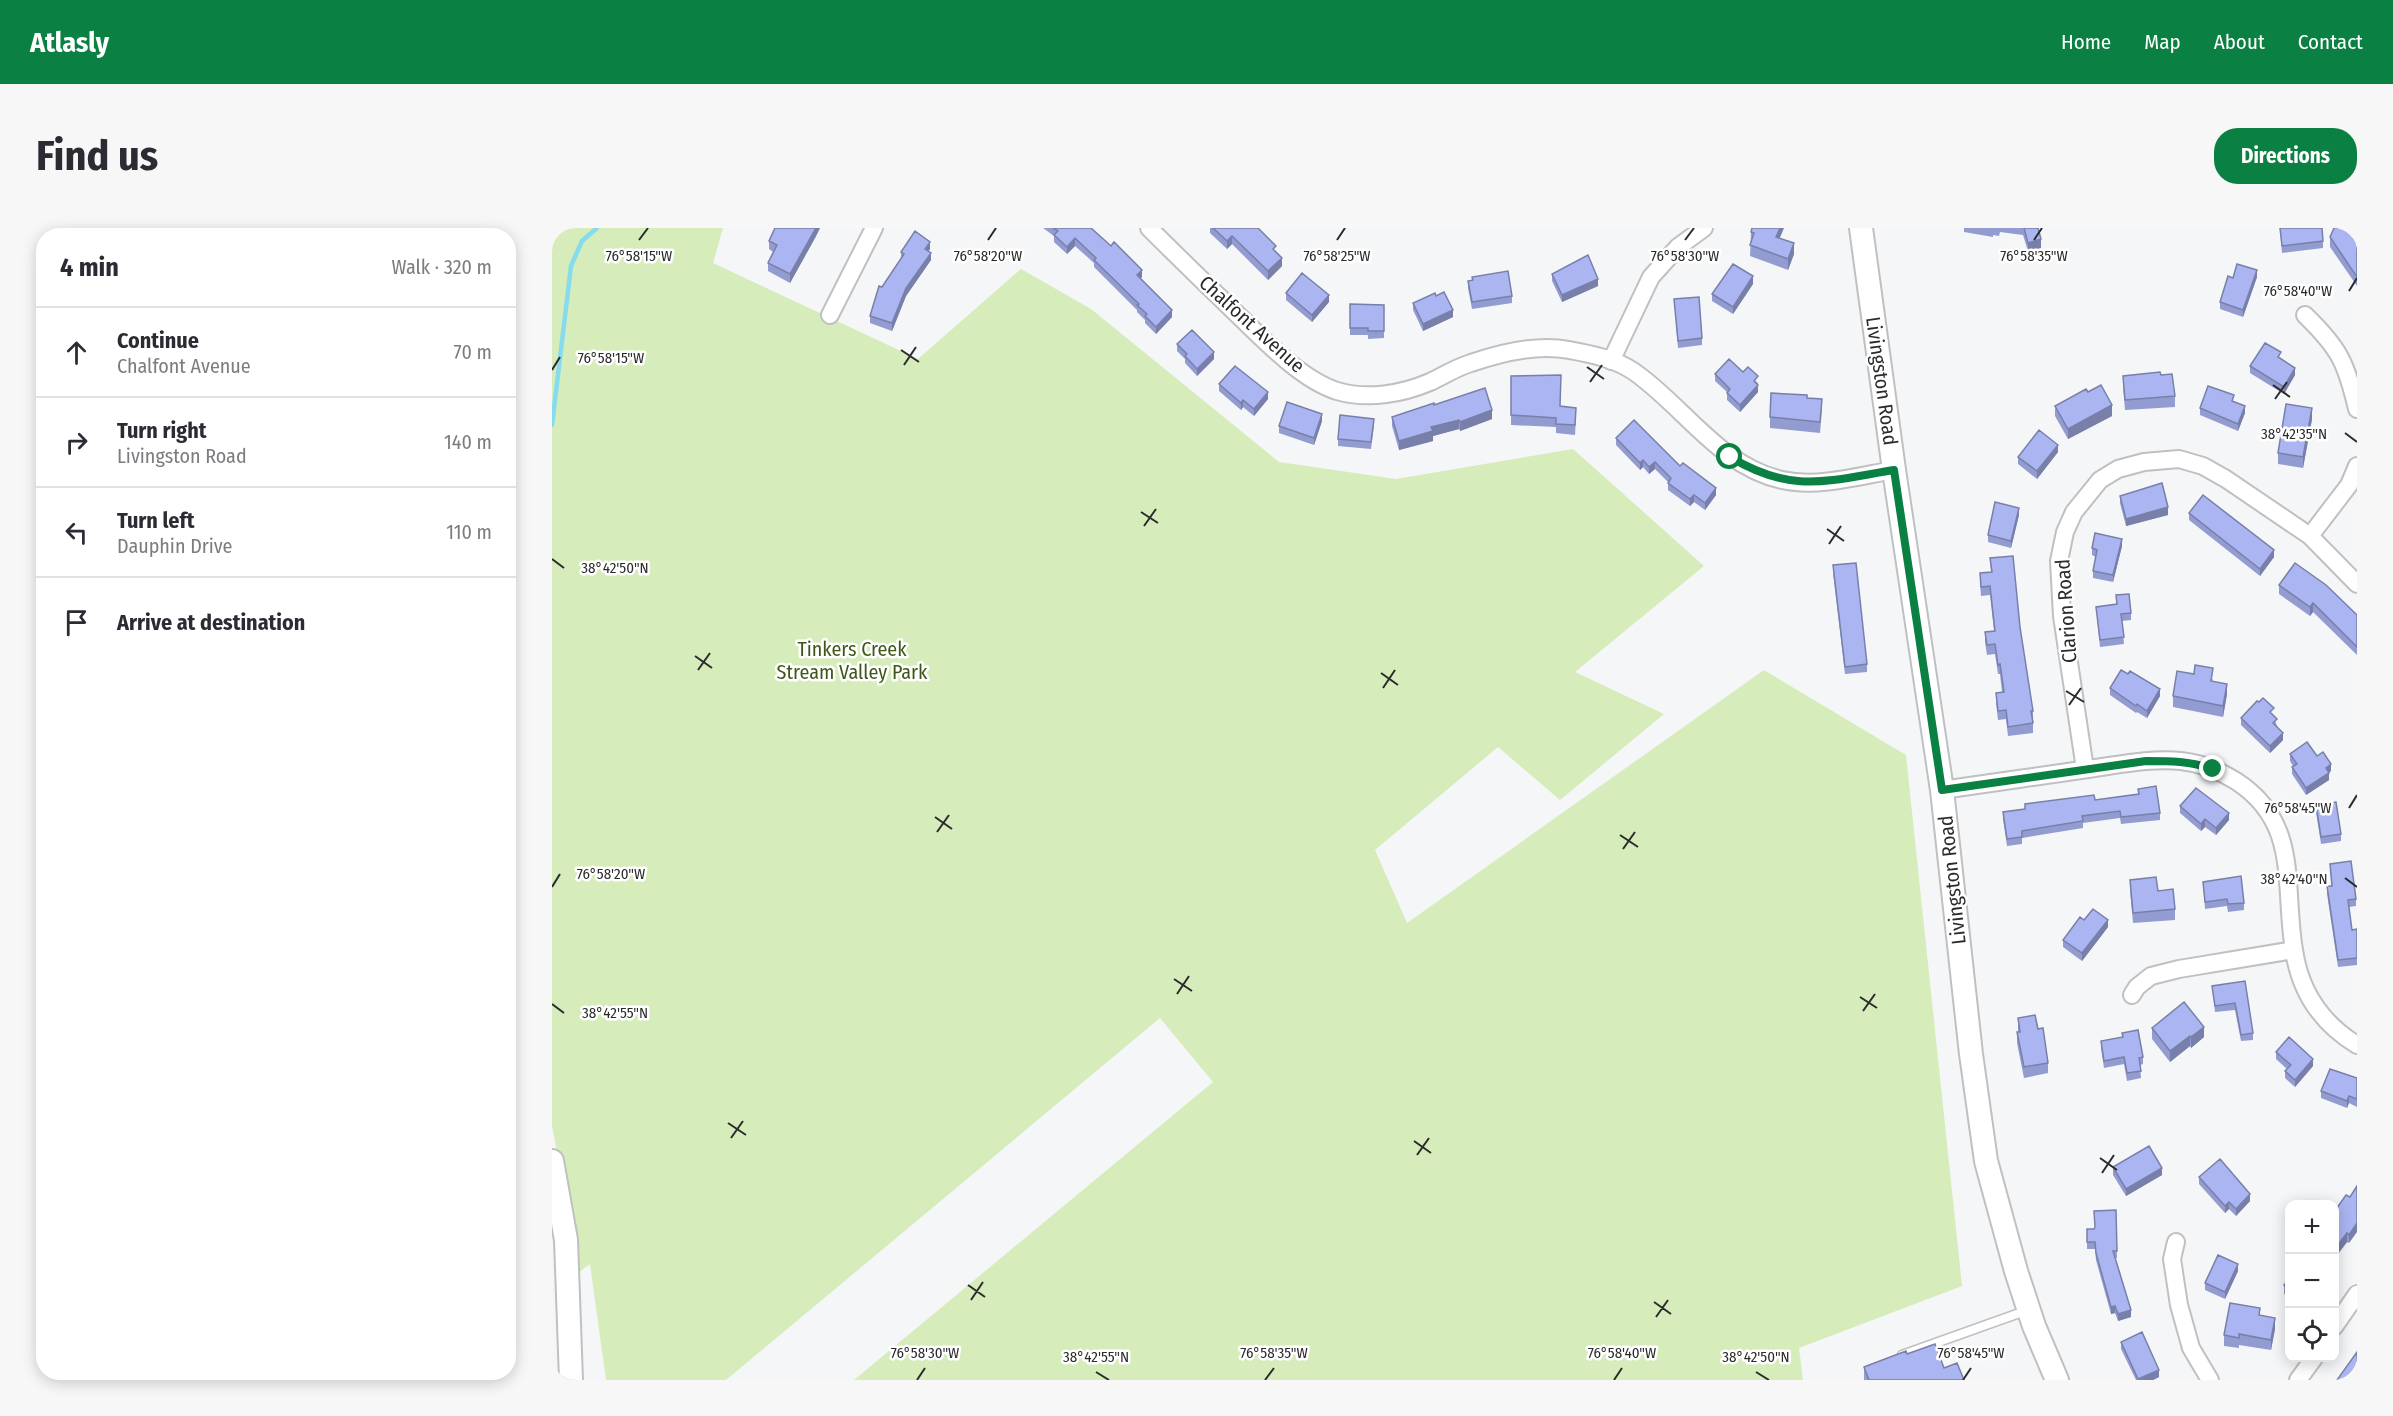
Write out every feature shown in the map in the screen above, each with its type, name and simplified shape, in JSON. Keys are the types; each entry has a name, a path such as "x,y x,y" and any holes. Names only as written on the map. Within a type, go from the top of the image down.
{"main road":[{"name":"Livingston Road","path":"1861,228 1894,470 1942,790 1971,1054 1986,1161 2016,1271 2057,1380"},
{"path":"552,1161 566,1240 571,1380"}],"street":[{"path":"830,315 874,228"},
{"name":"Chalfont Avenue","path":"1149,228 1264,340 1306,374 1337,391 1373,396 1416,387 1470,363 1538,349 1566,349 1611,361 1633,371 1730,457 1761,474 1783,480 1810,483 1894,470"},
{"path":"1611,361 1651,276 1678,247 1704,228"},
{"path":"2305,315 2331,340 2340,354 2357,409"},
{"name":"Clarion Road","path":"2085,769 2062,616 2059,561 2065,532 2074,513 2091,489 2108,474 2129,465 2168,459 2192,461 2226,479 2310,536 2357,584"},
{"path":"2310,536 2349,485 2357,466"},
{"path":"1942,790 2146,761 2186,761 2228,776 2252,792 2270,812 2278,828 2289,880 2294,950 2308,995 2331,1028 2357,1045"},
{"path":"2132,995 2137,987 2151,976 2179,969 2294,950"},
{"path":"2176,1242 2172,1259 2179,1305 2191,1348 2210,1380"},
{"path":"2339,1320 2357,1294"},
{"path":"2298,1380 2311,1362"}],"lane":[{"path":"1902,1355 2029,1310"}],"green space":[{"name":"Tinkers Creek Stream Valley Park","path":"552,228 723,228 713,263 918,359 1021,269 1091,309 1279,462 1396,479 1573,449 1704,566 1575,672 1664,714 1560,800 1498,747 1375,850 1407,923 1764,670 1906,755 1962,1286 1799,1348 1803,1380 854,1380 1213,1082 1160,1018 726,1380 606,1380 590,1264 575,1275 565,1194 552,1126"}],"building":[{"path":"775,228 816,228 790,274 768,263 777,245 769,241"},
{"path":"1053,228 1091,228 1111,246 1114,242 1142,270 1137,275 1172,310 1156,327 1145,316 1147,314 1137,305 1139,304 1094,260 1096,258 1075,238 1067,247 1054,235 1058,231"},
{"path":"1213,228 1258,228 1276,246 1273,249 1282,258 1268,271 1232,236 1227,241"},
{"path":"1752,228 1780,228 1776,237 1794,243 1788,259 1750,245 1754,233 1751,232"},
{"path":"2024,228 2038,228 2041,239 2028,243"},
{"path":"2280,228 2322,228 2323,241 2282,246"},
{"path":"2334,228 2350,228 2357,238 2357,277 2330,237"},
{"path":"915,231 930,242 925,249 931,253 906,288 892,323 870,316 879,286 882,287 904,254 901,252"},
{"path":"1588,255 1598,279 1562,295 1552,274"},
{"path":"1733,264 1753,276 1733,307 1712,294"},
{"path":"2237,264 2257,270 2243,310 2220,302 2228,276 2233,278"},
{"path":"1508,271 1512,296 1472,302 1468,281 1473,280 1472,277"},
{"path":"1302,273 1329,295 1312,315 1286,293"},
{"path":"1444,292 1453,310 1423,324 1413,303 1435,293 1436,296"},
{"path":"1699,297 1702,338 1678,341 1674,299"},
{"path":"1350,304 1384,305 1384,331 1350,328"},
{"path":"1192,330 1214,352 1197,369 1177,344"},
{"path":"2265,343 2281,352 2278,357 2295,368 2284,387 2250,366"},
{"path":"1729,359 1743,372 1748,367 1758,376 1754,381 1758,385 1740,405 1727,393 1730,389 1715,374"},
{"path":"1235,366 1268,392 1254,409 1243,400 1241,403 1219,384"},
{"path":"2160,372 2161,375 2172,374 2175,396 2125,400 2123,376"},
{"path":"1561,375 1560,406 1576,408 1575,425 1556,424 1556,418 1511,415 1511,376"},
{"path":"2101,385 2112,405 2068,429 2055,406 2086,389 2088,392"},
{"path":"2208,386 2234,395 2232,401 2245,406 2238,424 2200,408"},
{"path":"1485,388 1492,410 1460,422 1459,420 1431,427 1433,431 1399,441 1392,417"},
{"path":"1771,393 1807,395 1807,398 1822,399 1820,422 1770,417"},
{"path":"1287,402 1322,414 1314,438 1279,426"},
{"path":"2286,404 2312,408 2303,457 2278,453"},
{"path":"1340,415 1374,419 1371,442 1338,439"},
{"path":"1634,420 1680,466 1683,463 1716,488 1705,503 1694,495 1690,499 1668,483 1671,478 1655,462 1649,467 1643,460 1640,463 1616,438"},
{"path":"2039,430 2058,445 2037,471 2018,457"},
{"path":"2162,483 2168,507 2126,519 2120,496"},
{"path":"2203,495 2274,550 2260,569 2189,513"},
{"path":"1995,502 2019,508 2011,541 1988,535"},
{"path":"2095,533 2122,539 2113,575 2093,571 2097,550 2092,548"},
{"path":"2013,556 2033,723 2008,727 2006,710 1998,711 1996,693 2004,692 2000,664 1998,665 1995,644 1987,645 1985,632 1995,631 1990,586 1981,587 1980,573 1992,572 1990,558"},
{"path":"1856,563 1867,664 1845,667 1833,565"},
{"path":"2295,563 2326,585 2357,615 2357,647 2313,603 2310,607 2279,585"},
{"path":"2129,594 2131,613 2121,614 2124,637 2100,640 2096,607 2117,604 2116,595"},
{"path":"2195,665 2213,668 2211,681 2227,684 2223,706 2173,696 2177,671 2194,674"},
{"path":"2121,670 2128,674 2130,671 2160,689 2147,711 2110,688"},
{"path":"2263,698 2274,708 2270,712 2277,719 2273,723 2283,733 2270,746 2241,718 2257,701"},
{"path":"2307,742 2317,756 2323,752 2331,764 2326,768 2329,773 2306,788 2292,767 2297,764 2290,754"},
{"path":"2156,786 2160,813 2121,817 2120,811 2082,816 2083,821 2022,831 2022,837 2007,839 2003,812 2025,809 2025,804 2094,795 2095,800 2139,794 2138,789"},
{"path":"2196,788 2229,813 2216,828 2205,819 2201,824 2180,806"},
{"path":"2336,802 2341,834 2321,837 2316,805"},
{"path":"2351,861 2356,899 2348,900 2352,930 2357,929 2357,958 2338,960 2327,886 2332,886 2330,864"},
{"path":"2241,876 2244,903 2228,904 2227,899 2205,902 2203,882"},
{"path":"2156,877 2158,891 2173,889 2175,909 2133,913 2130,880"},
{"path":"2093,909 2108,920 2082,953 2063,940 2080,917 2084,920"},
{"path":"2245,981 2253,1033 2241,1035 2235,1003 2215,1006 2212,986"},
{"path":"2184,1002 2204,1027 2170,1051 2152,1028"},
{"path":"2035,1015 2038,1029 2043,1028 2048,1063 2024,1067 2017,1032 2020,1032 2018,1018"},
{"path":"2138,1030 2143,1057 2139,1058 2141,1071 2127,1073 2124,1057 2104,1061 2101,1041 2123,1037 2122,1033"},
{"path":"2289,1037 2313,1059 2295,1080 2285,1071 2291,1065 2276,1052"},
{"path":"2330,1069 2357,1078 2357,1099 2349,1096 2347,1101 2321,1091"},
{"path":"2149,1146 2162,1168 2126,1189 2113,1167"},
{"path":"2220,1159 2250,1194 2236,1209 2229,1202 2225,1206 2199,1177"},
{"path":"2357,1186 2357,1223 2349,1235 2347,1233 2339,1243 2339,1205 2346,1195 2350,1197"},
{"path":"2116,1210 2117,1251 2113,1251 2131,1310 2118,1314 2115,1306 2111,1307 2095,1242 2087,1242 2087,1229 2095,1227 2094,1211"},
{"path":"2218,1255 2238,1264 2225,1292 2205,1283"},
{"path":"2230,1303 2260,1308 2259,1315 2275,1318 2271,1340 2239,1334 2239,1338 2224,1335"},
{"path":"2142,1332 2159,1370 2138,1379 2121,1342"},
{"path":"1935,1344 1944,1368 1957,1363 1964,1380 1869,1380 1864,1367 1906,1351 1907,1354"},
{"path":"2357,1352 2357,1380 2337,1380"}],"waterway":[{"path":"552,425 571,266 582,241 597,228"}],"route":[{"path":"1730,457 1761,474 1783,480 1810,483 1894,470 1942,790 2146,761 2179,760 2213,769"}]}
